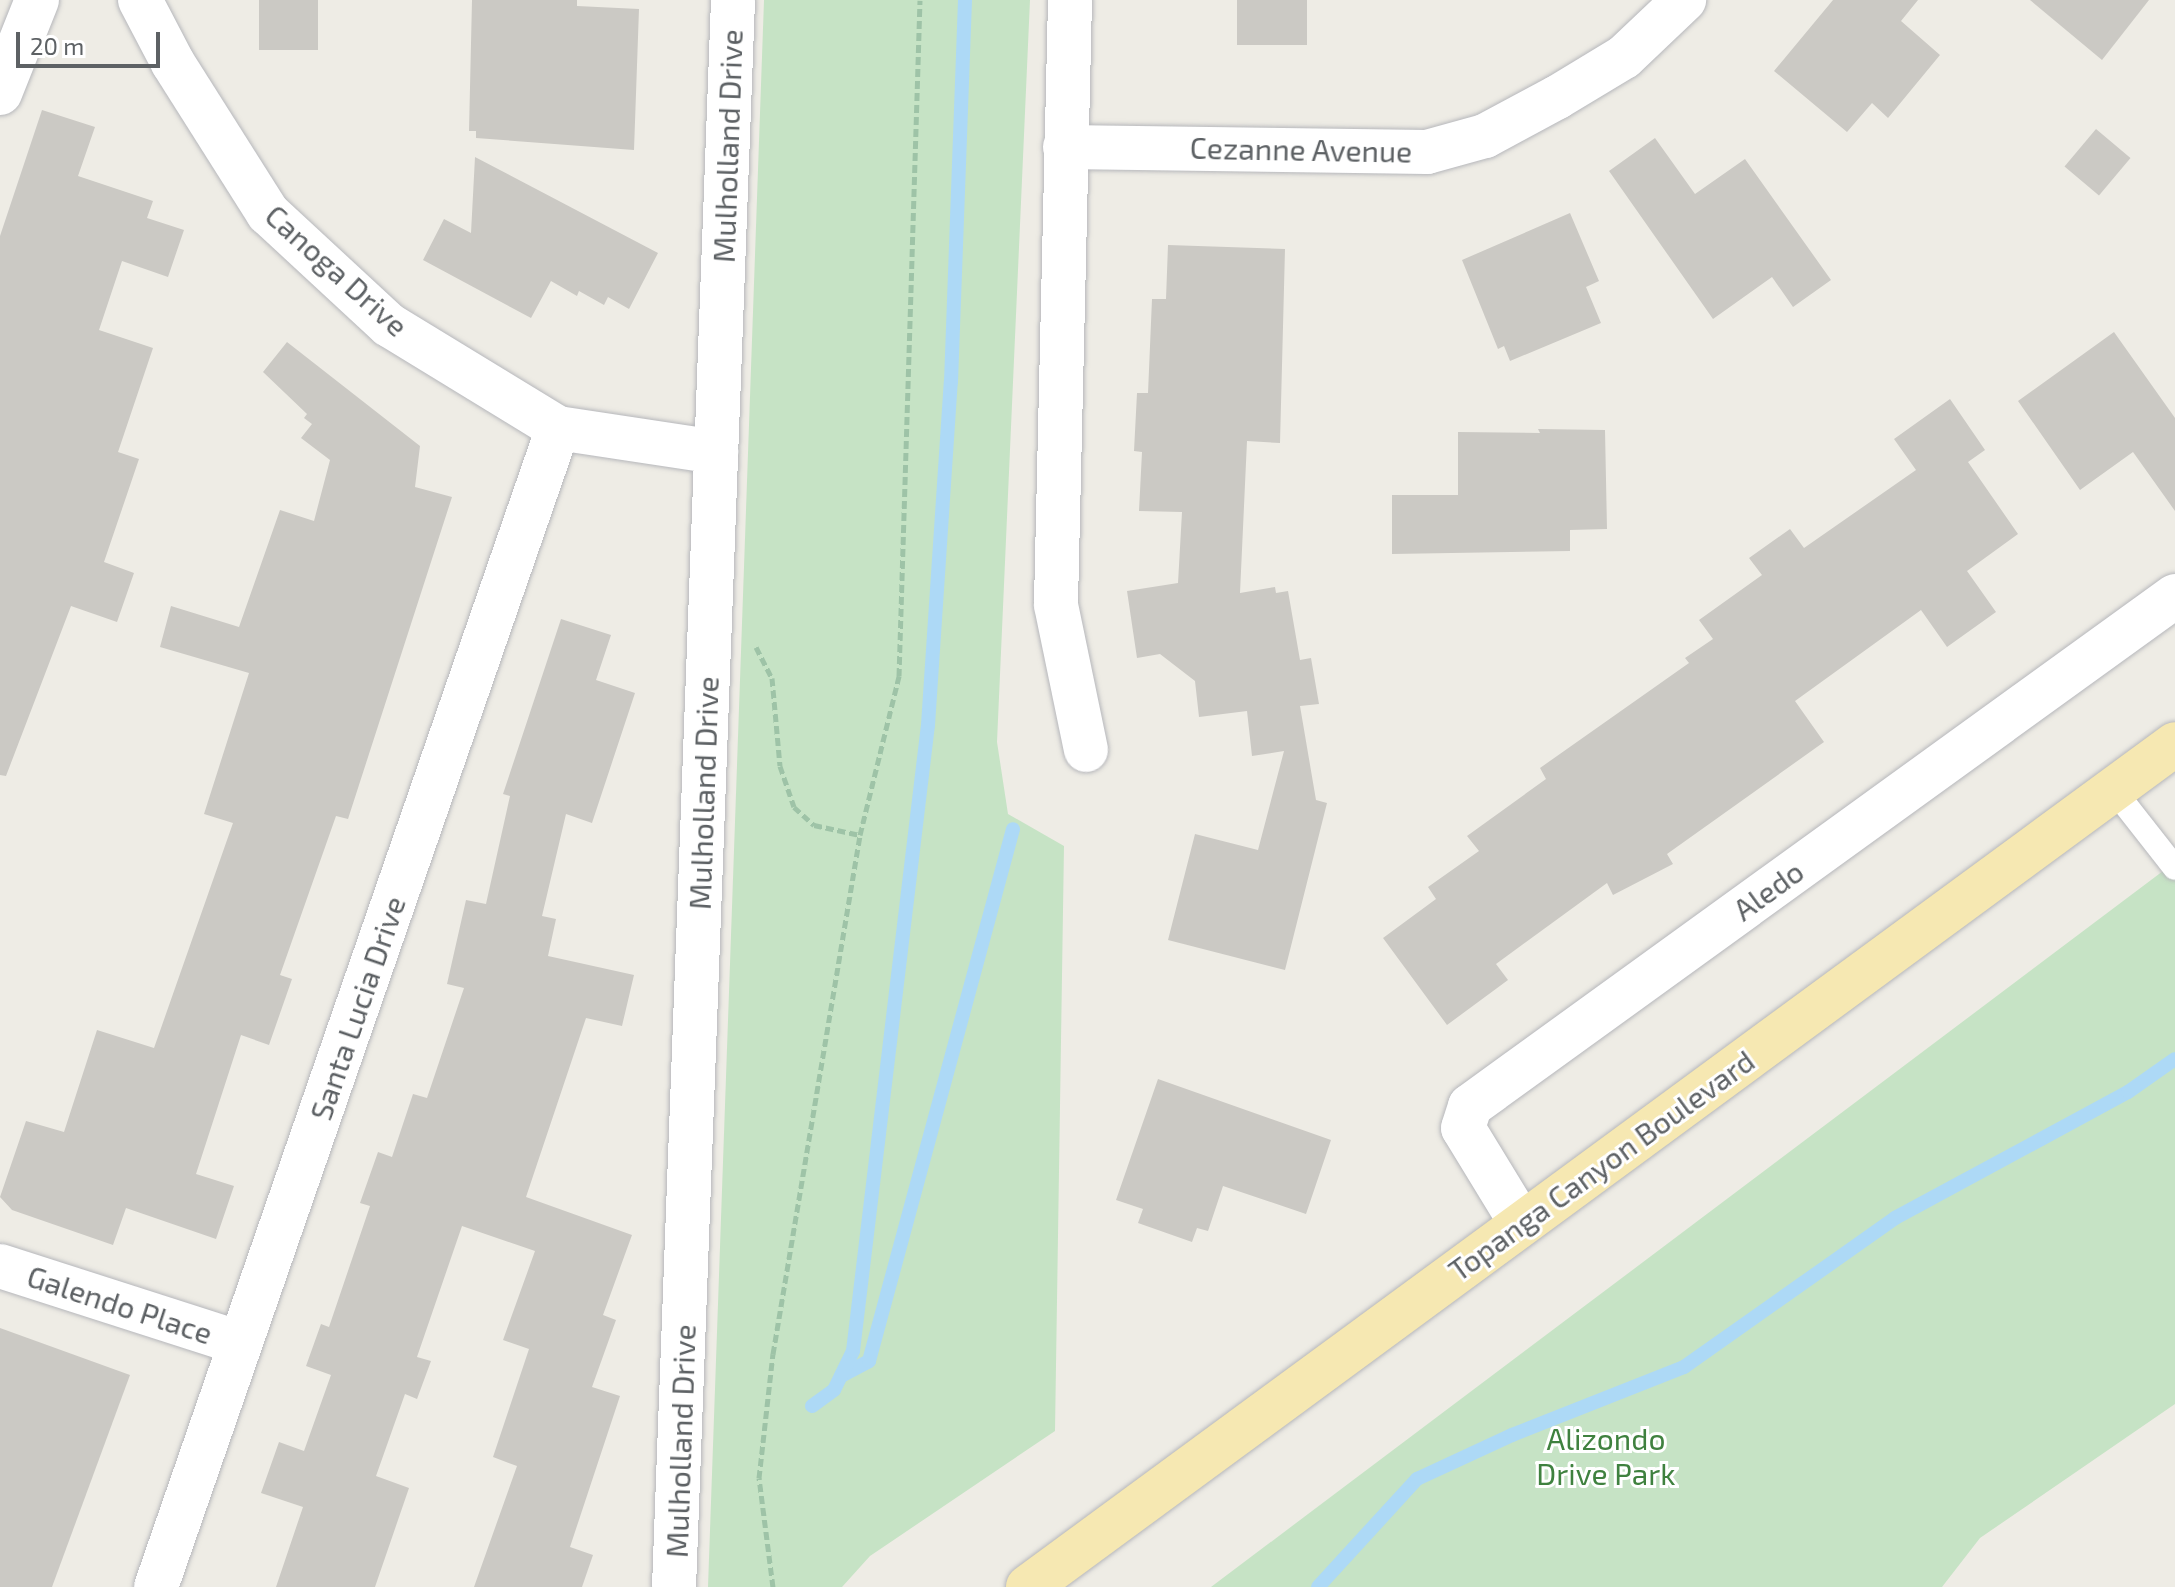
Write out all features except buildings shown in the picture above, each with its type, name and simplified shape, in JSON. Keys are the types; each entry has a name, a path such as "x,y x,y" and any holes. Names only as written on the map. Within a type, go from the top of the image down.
{"main road":[{"name":"Topanga Canyon Boulevard","path":"1028,1587 2175,744"}],"street":[{"path":"0,93 37,0"},
{"name":"Canoga Drive","path":"140,0 173,63 268,213 389,325 558,428 716,452"},
{"name":"Mulholland Drive","path":"674,1587 733,0"},
{"path":"1070,0 1056,605 1086,750"},
{"name":"Cezanne Avenue","path":"1065,147 1427,152 1485,136 1556,98 1624,57 1684,0"},
{"name":"Santa Lucia Drive","path":"156,1587 558,428"},
{"name":"Aledo","path":"1521,1223 1463,1128 1470,1106 2175,596"},
{"name":"Galendo Place","path":"0,1266 240,1343"}],"lane":[{"path":"2113,789 2175,868"}],"path":[{"path":"773,1587 759,1478 771,1369 860,835 899,676 920,0"},
{"path":"709,622 762,650 772,678 780,766 794,807 814,825 860,835"}],"green space":[{"path":"764,0 1030,0 997,742 1008,814 1064,846 1055,1431 870,1556 842,1587 708,1587"},
{"name":"Alizondo Drive Park","path":"2175,862 2175,1404 1980,1538 1942,1587 1211,1587"}],"waterway":[{"path":"812,1406 834,1390 853,1351 928,725 951,382 965,0"},
{"path":"841,1376 869,1361 1013,829"},
{"path":"1318,1587 1417,1479 1512,1435 1684,1367 1895,1218 2128,1092 2175,1059"}]}
